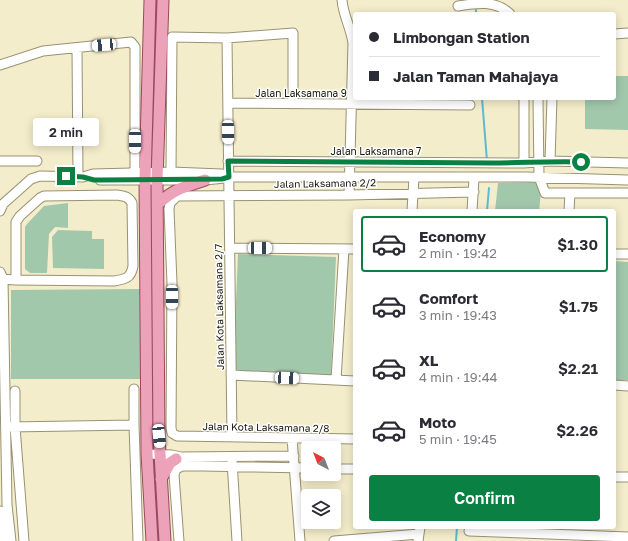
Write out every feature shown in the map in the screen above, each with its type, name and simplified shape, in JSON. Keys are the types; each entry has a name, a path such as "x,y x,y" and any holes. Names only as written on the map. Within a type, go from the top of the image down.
{"main road":[{"path":"150,0 142,175 148,458 152,541"},
{"path":"163,0 158,204 159,436 165,541"},
{"path":"158,204 175,190 205,180"},
{"path":"159,436 162,444 176,460 170,463 161,480"}],"street":[{"path":"342,0 342,9 350,27 353,39"},
{"path":"458,6 479,3 495,4 508,12"},
{"path":"170,172 172,38 227,38 293,33 293,104"},
{"path":"616,34 628,33"},
{"name":"Jalan Kota Laksamana 2/7","path":"227,38 232,437"},
{"path":"0,65 43,51 131,42 135,47 142,175"},
{"path":"77,48 81,177"},
{"path":"349,195 353,63"},
{"path":"524,100 524,163"},
{"path":"538,100 539,177 545,193 628,193"},
{"path":"550,161 552,100"},
{"name":"Jalan Laksamana 9","path":"228,103 470,105"},
{"path":"0,161 37,161"},
{"name":"Jalan Laksamana 7","path":"228,161 524,163 550,161 628,163"},
{"path":"158,176 170,172 222,174 229,177"},
{"path":"81,177 93,174 142,175 205,180 229,177 539,177 628,180"},
{"path":"0,211 3,204 32,179 40,176 81,177 94,180 111,180 142,175"},
{"path":"412,209 414,177"},
{"path":"472,209 474,178"},
{"path":"102,196 105,186 111,180"},
{"name":"Jalan Laksamana 2/2","path":"176,436 172,433 171,428 172,283 169,208 170,203 177,196 349,195 474,192"},
{"path":"569,209 570,193"},
{"path":"3,541 2,507 6,447 4,429 5,411 1,277 16,280 114,281 123,280 129,277 133,266 132,203 126,196 44,196 40,198 20,216 16,222 16,280"},
{"path":"230,248 353,249"},
{"path":"336,380 344,249"},
{"path":"616,254 628,254"},
{"path":"231,376 353,381"},
{"path":"616,385 628,386"},
{"path":"134,389 138,541"},
{"path":"15,391 4,429 24,541"},
{"path":"4,429 134,425"},
{"name":"Jalan Kota Laksamana 2/8","path":"176,436 353,439"},
{"path":"292,438 300,541"},
{"path":"148,458 161,457 176,460 232,456 294,456"},
{"path":"232,456 237,541"},
{"path":"176,460 182,466 301,468"},
{"path":"176,460 174,475 179,541"},
{"path":"341,469 353,469"},
{"path":"616,477 628,477"},
{"path":"2,507 10,541"},
{"path":"468,541 469,529 531,537 628,537"},
{"path":"334,541 419,534"}],"green space":[{"path":"616,76 628,76 628,130 585,129 585,100 616,100"},
{"path":"542,182 539,209 495,209 498,183"},
{"path":"68,203 68,228 55,227 49,234 47,273 30,273 25,269 25,227 44,206"},
{"path":"58,230 92,231 92,239 104,239 104,269 53,268 52,237"},
{"path":"238,254 336,257 331,376 233,372"},
{"path":"616,261 628,262 628,380 616,380"},
{"path":"141,289 141,379 11,379 11,290"}],"waterway":[{"path":"476,7 476,12"},
{"path":"482,100 487,161"},
{"path":"487,209 489,188"},
{"path":"456,541 457,529"}],"route":[{"path":"66,176 83,177 94,180 222,179 229,177 228,161 492,163 550,161 581,162"}]}
